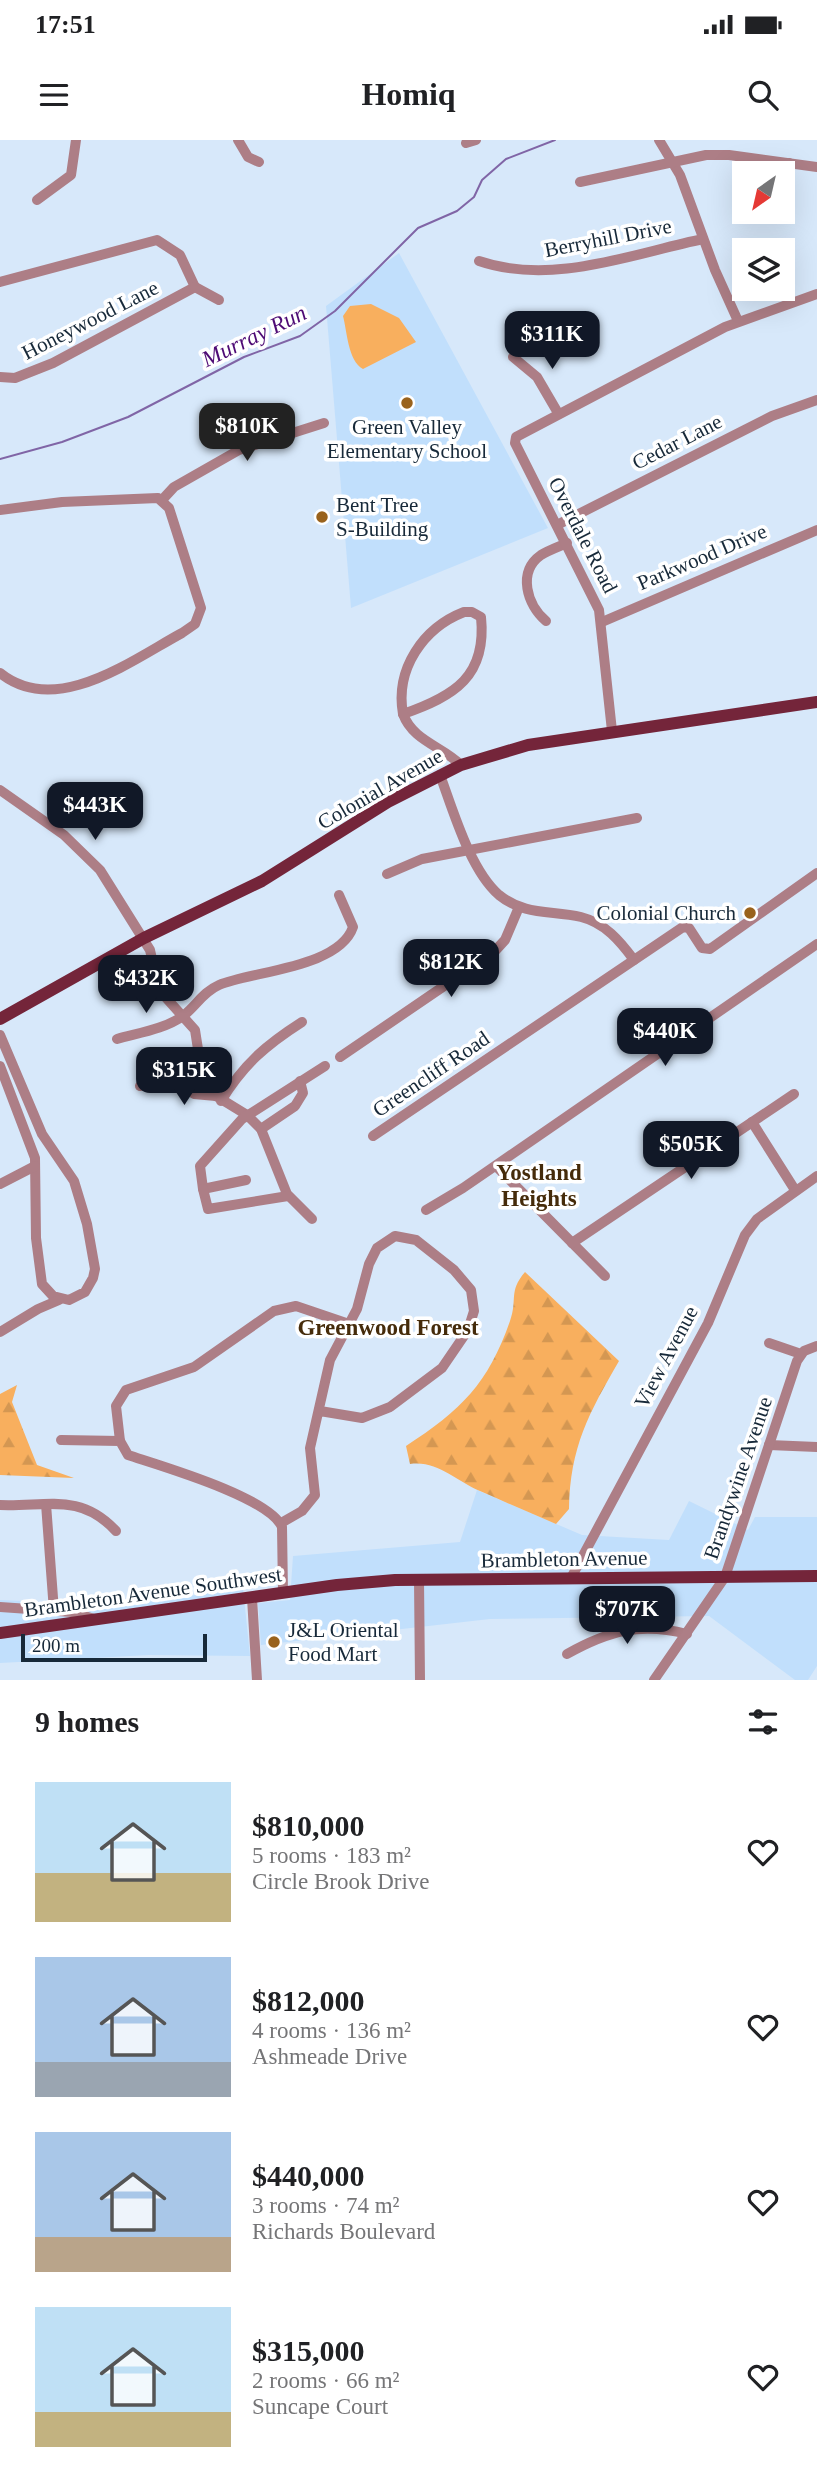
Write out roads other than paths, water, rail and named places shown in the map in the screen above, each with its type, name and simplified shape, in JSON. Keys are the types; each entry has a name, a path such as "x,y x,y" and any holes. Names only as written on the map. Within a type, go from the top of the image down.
{"main road":[{"name":"Colonial Avenue","path":"0,1019 144,938 262,881 388,802 461,765 527,745 817,702"},
{"name":"Brambleton Avenue","path":"312,1589 419,1580 817,1576"},
{"name":"Brambleton Avenue Southwest","path":"0,1633 312,1589"}],"street":[{"path":"37,200 71,175 76,140"},
{"path":"238,140 248,157 259,162"},
{"path":"659,140 674,162 738,321"},
{"path":"580,182 719,154 773,161"},
{"path":"795,164 817,167"},
{"name":"Berryhill Drive","path":"479,261 517,270 557,270 703,239"},
{"path":"0,282 157,240 180,255 195,287 219,300"},
{"name":"Honeywood Lane","path":"0,377 15,378 53,363 195,287"},
{"path":"513,357 537,377 558,413 738,321 817,294"},
{"name":"Cedar Lane","path":"557,525 772,416 817,400"},
{"name":"Overdale Road","path":"558,413 518,434 515,443 566,543 602,622 612,731"},
{"path":"162,500 174,487 239,450 324,423"},
{"path":"0,510 139,497 162,500 169,508 200,603 195,624 74,687 24,685 0,673"},
{"name":"Parkwood Drive","path":"602,622 817,530"},
{"path":"546,621 531,602 527,587 528,572 540,556 566,543"},
{"path":"403,714 455,688 475,670 481,655 483,634 481,617 476,613 464,612 448,618 422,642 410,660 404,680 403,714 412,732 442,749 461,765"},
{"path":"440,775 470,850 492,888 519,907 540,914 591,921 613,934 634,960"},
{"path":"0,790 64,835 100,870 150,950 157,986 184,1015 198,1038 198,1066 203,1081 218,1099"},
{"path":"387,874 422,859 637,818"},
{"name":"Greencliff Road","path":"373,1136 686,926 702,948 709,949 817,873"},
{"path":"117,1039 167,1024 184,1015 198,998 216,987 242,978 294,968 348,936 353,924 339,895"},
{"path":"340,1057 494,951 505,940 519,907"},
{"path":"425,1210 496,1166 817,944"},
{"path":"218,1099 236,1076 255,1060 262,1048 302,1022"},
{"path":"0,1034 42,1134 74,1181 87,1224 95,1269 90,1286 78,1297 37,1308 0,1332"},
{"path":"0,1066 33,1149 36,1238 42,1284 42,1299 37,1308"},
{"path":"140,1086 198,1066"},
{"path":"288,1196 208,1209 200,1166 247,1115 325,1066"},
{"path":"183,1072 187,1088 194,1094 218,1099 247,1115 261,1129 288,1196 312,1219"},
{"path":"261,1129 295,1105 303,1093 300,1082"},
{"path":"572,1243 794,1094"},
{"path":"752,1122 795,1190"},
{"path":"0,1184 35,1166"},
{"path":"496,1166 605,1276"},
{"name":"View Avenue","path":"571,1578 708,1323 745,1235 757,1219 817,1176"},
{"path":"203,1189 246,1180"},
{"path":"281,1523 302,1511 314,1495 310,1448 327,1370 357,1309 373,1254 383,1242 396,1236 416,1240 454,1270 467,1284 475,1304 468,1330 450,1358 419,1387 390,1407 362,1418 320,1411"},
{"path":"42,1284 59,1300"},
{"path":"281,1523 244,1498 128,1455 120,1441 116,1406 126,1390 194,1367 274,1311 296,1306 349,1324"},
{"path":"769,1343 802,1354 817,1346"},
{"name":"Brandywine Avenue","path":"654,1680 725,1577 802,1354"},
{"path":"61,1440 120,1441"},
{"path":"769,1445 817,1447"},
{"path":"0,1505 65,1503 84,1507 103,1518 116,1531"},
{"path":"46,1504 54,1611"},
{"path":"281,1523 283,1593"},
{"path":"419,1580 420,1680"},
{"path":"252,1598 257,1680"},
{"path":"0,1607 82,1613 94,1619"},
{"path":"567,1654 612,1632 653,1629 687,1634"}],"waterway":[{"name":"Murray Run","path":"0,459 62,442 128,417 244,357 300,336 335,311 418,228 457,211 474,197 482,180 506,159 555,140"}],"place":[{"name":"Green Valley Elementary School","path":"407,403"},
{"name":"Bent Tree S-Building","path":"322,517"},
{"name":"Colonial Church","path":"750,913"},
{"name":"J&L Oriental Food Mart","path":"274,1642"}],"district":[{"name":"Yostland Heights","path":"539,1185"},
{"name":"Greenwood Forest","path":"388,1327"}]}
